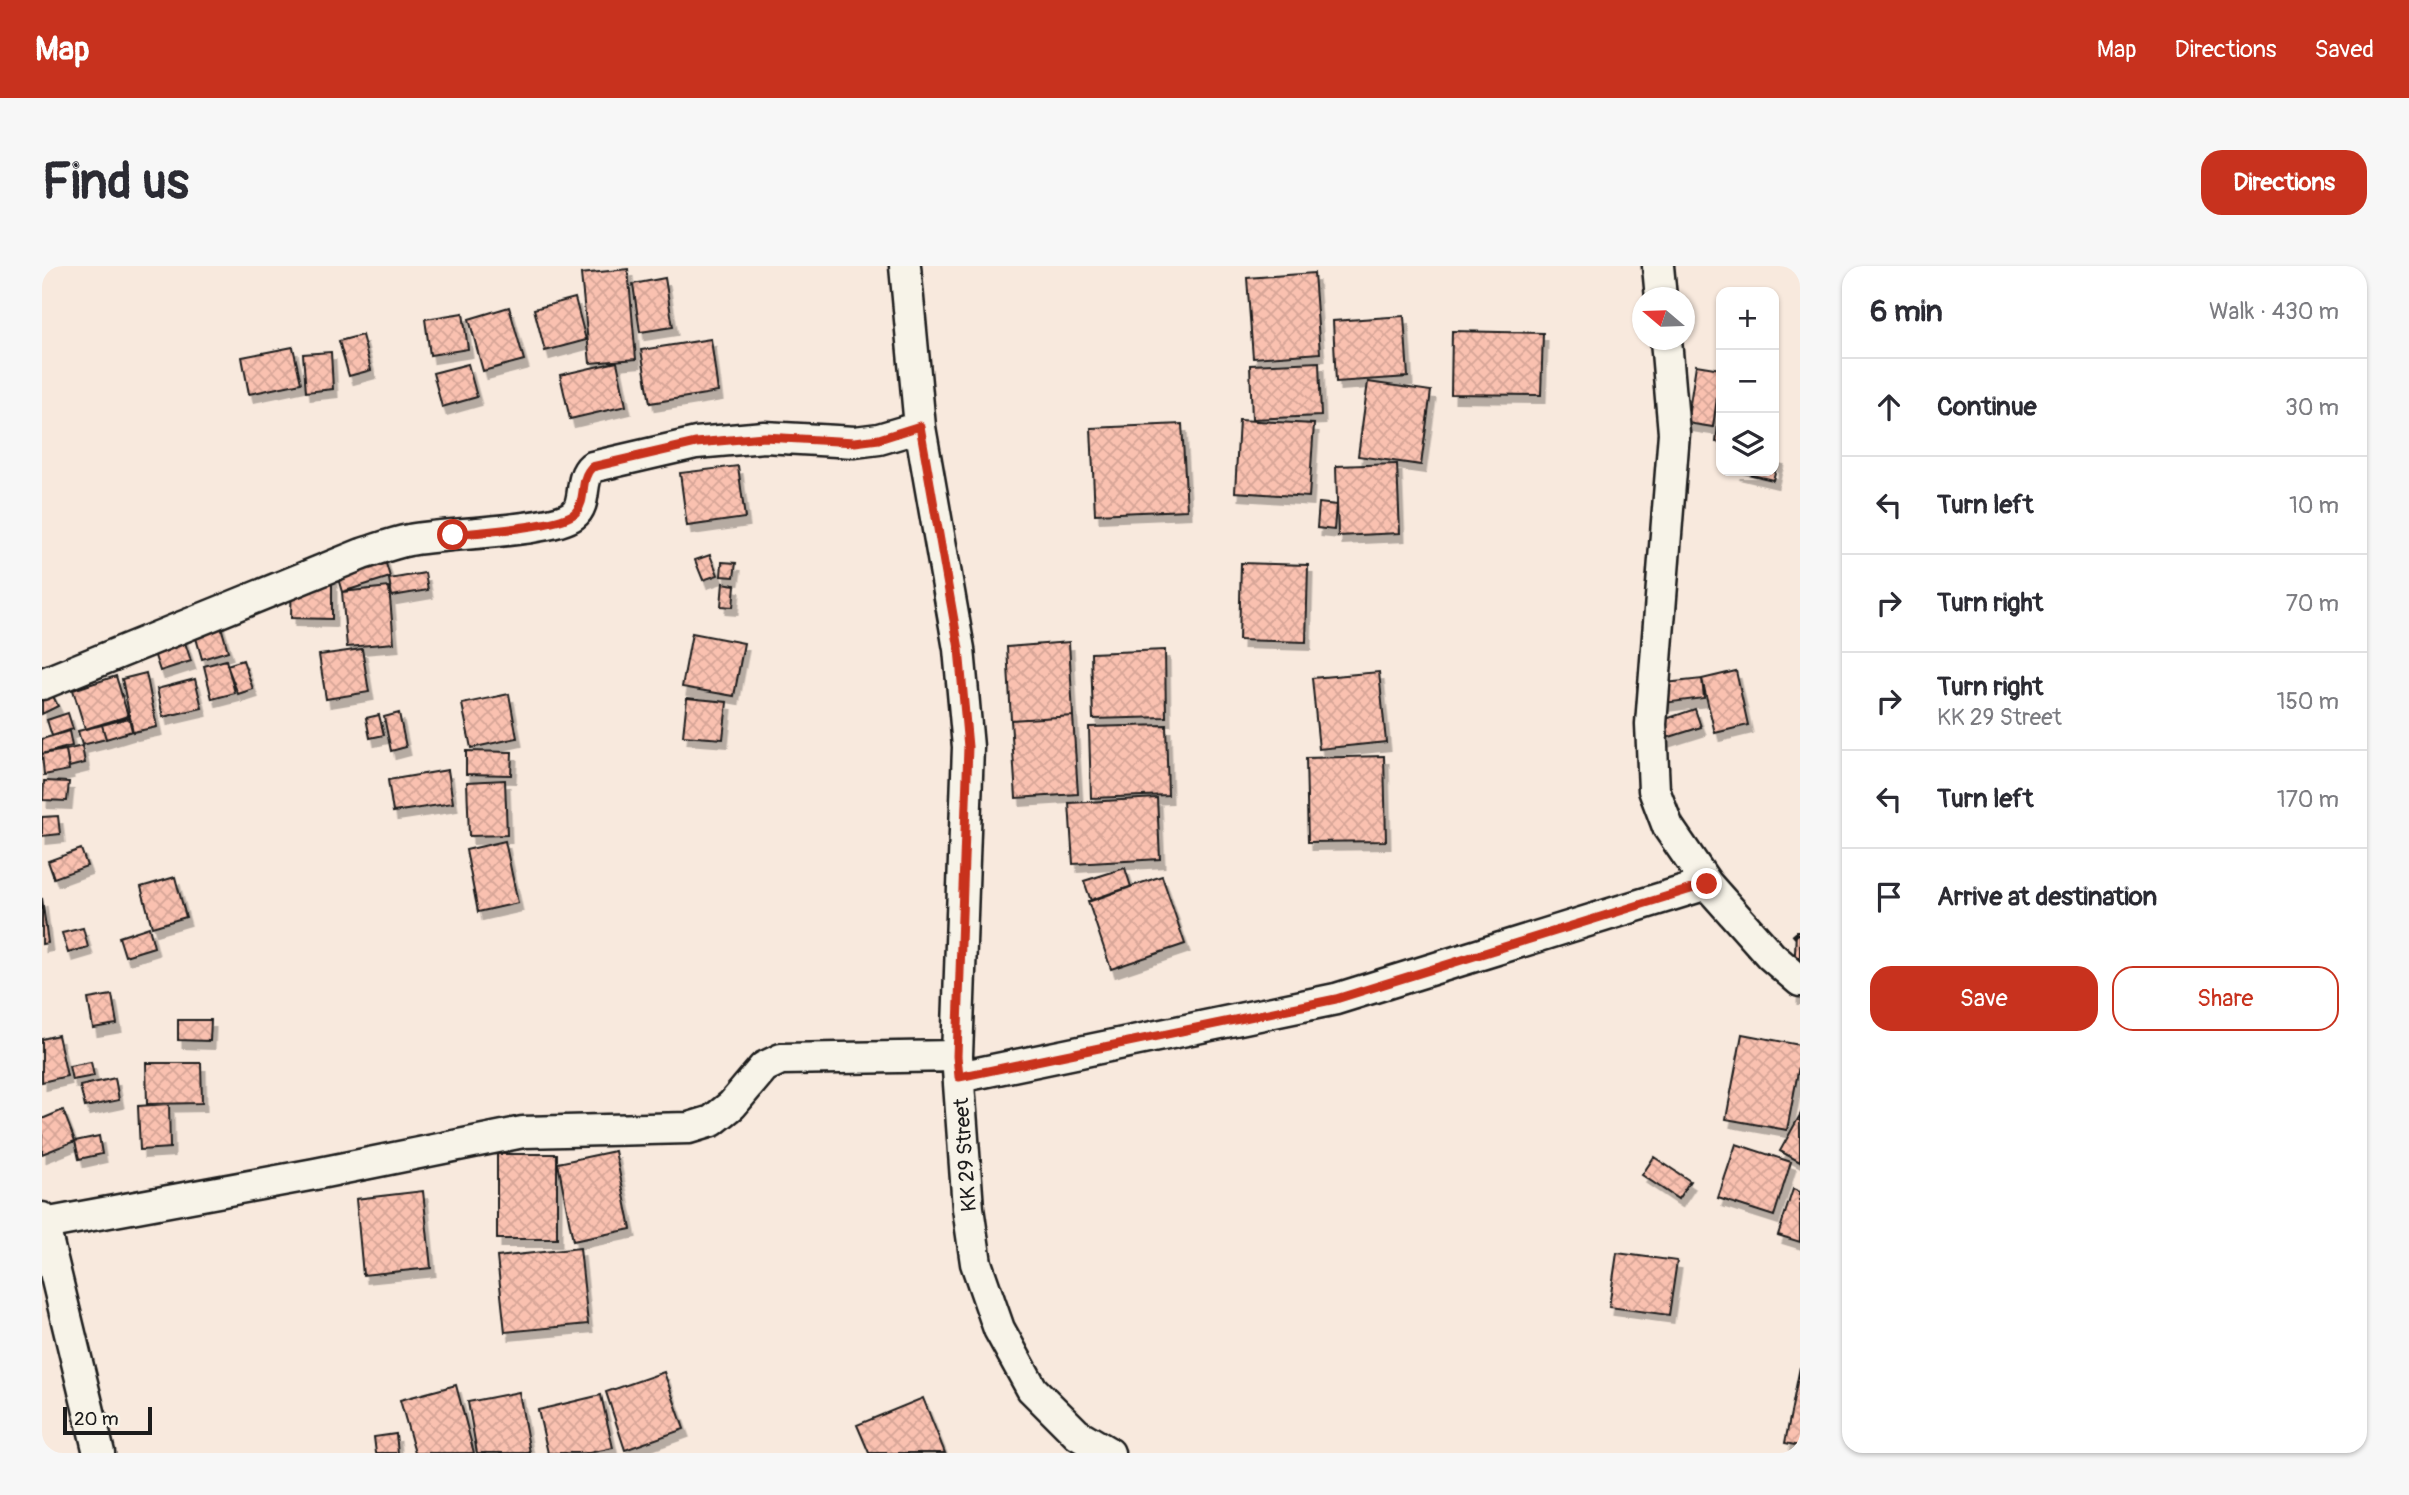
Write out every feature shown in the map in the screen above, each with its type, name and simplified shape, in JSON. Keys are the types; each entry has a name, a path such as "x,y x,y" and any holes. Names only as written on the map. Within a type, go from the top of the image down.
{"street":[{"name":"KK 29 Street","path":"905,266 920,426 959,649 968,747 958,1067 968,1208 976,1263 999,1329 1032,1389 1077,1434 1109,1453"},
{"path":"1658,266 1660,287"},
{"path":"1667,350 1674,433 1651,724 1654,790 1668,827 1707,884 1771,956 1800,981"},
{"path":"42,684 362,554 408,540 546,524 569,518 580,506 587,472 592,467 696,443 764,437 855,442 879,439 920,426"},
{"path":"99,1453 43,1221 315,1174 523,1132 689,1128 712,1121 732,1105 764,1067 781,1059 958,1067 1336,999 1707,884"}],"building":[{"path":"628,269 636,359 590,363 581,274"},
{"path":"1314,273 1320,353 1253,358 1247,278"},
{"path":"665,278 673,327 640,332 633,284"},
{"path":"575,298 586,340 545,351 534,309"},
{"path":"509,307 524,360 483,371 469,319"},
{"path":"463,313 468,349 430,355 425,319"},
{"path":"1404,316 1408,377 1336,382 1333,321"},
{"path":"1452,331 1543,333 1541,395 1451,394"},
{"path":"362,335 371,370 349,376 339,341"},
{"path":"711,339 718,392 650,403 641,350"},
{"path":"293,347 301,383 249,394 242,357"},
{"path":"331,352 333,389 306,392 303,354"},
{"path":"617,362 626,406 570,419 560,375"},
{"path":"1319,362 1321,416 1252,419 1250,365"},
{"path":"468,364 477,397 442,407 433,373"},
{"path":"1696,365 1716,368 1713,427 1687,423"},
{"path":"1368,382 1431,391 1421,465 1358,456"},
{"path":"1239,420 1314,424 1309,497 1235,492"},
{"path":"1182,424 1187,510 1095,514 1091,428"},
{"path":"1397,464 1400,533 1338,536 1336,466"},
{"path":"738,466 745,518 687,526 680,473"},
{"path":"1756,476 1774,476 1773,480"},
{"path":"1319,503 1336,505 1334,530 1317,528"},
{"path":"379,540 390,577 342,592 331,555"},
{"path":"710,555 718,575 703,580 695,560"},
{"path":"722,562 736,563 734,577 721,576"},
{"path":"1241,563 1308,565 1306,642 1239,640"},
{"path":"292,571 332,571 332,619 291,618"},
{"path":"425,573 428,590 392,596 389,579"},
{"path":"723,583 735,585 733,607 721,606"},
{"path":"389,587 394,643 347,647 342,592"},
{"path":"216,609 228,651 202,659 190,617"},
{"path":"180,627 191,661 160,671 149,638"},
{"path":"692,633 744,643 734,696 682,687"},
{"path":"1069,642 1073,716 1011,720 1007,647"},
{"path":"362,649 369,692 326,699 319,655"},
{"path":"1165,650 1166,717 1093,719 1091,653"},
{"path":"226,660 235,693 212,699 204,666"},
{"path":"243,660 253,689 238,694 227,665"},
{"path":"1736,671 1748,725 1715,733 1702,679"},
{"path":"1379,672 1386,742 1319,749 1312,678"},
{"path":"146,673 157,727 133,732 122,679"},
{"path":"42,674 58,706 42,714"},
{"path":"116,676 128,716 85,729 73,690"},
{"path":"195,679 202,708 163,717 157,689"},
{"path":"1702,679 1704,698 1640,706 1637,686"},
{"path":"509,694 517,738 471,748 462,704"},
{"path":"687,698 727,702 723,739 683,736"},
{"path":"1695,709 1701,727 1657,741 1651,724"},
{"path":"68,713 73,729 52,736 47,720"},
{"path":"399,713 406,747 391,751 384,717"},
{"path":"379,715 384,735 370,738 366,718"},
{"path":"1073,716 1078,794 1016,798 1011,720"},
{"path":"129,718 132,731 106,739 102,725"},
{"path":"102,725 106,739 82,745 78,731"},
{"path":"1166,725 1168,795 1091,798 1089,727"},
{"path":"69,731 72,746 42,754 42,739"},
{"path":"82,746 85,763 69,767 66,750"},
{"path":"66,750 69,770 44,775 42,754"},
{"path":"466,751 512,752 511,775 466,774"},
{"path":"1384,756 1386,841 1308,842 1306,758"},
{"path":"448,770 453,803 393,812 388,780"},
{"path":"505,780 507,835 469,836 467,782"},
{"path":"44,781 69,782 67,801 43,800"},
{"path":"1157,798 1160,859 1073,864 1069,803"},
{"path":"58,816 60,834 42,836 42,817"},
{"path":"505,841 518,903 478,912 466,850"},
{"path":"81,849 87,866 54,878 48,861"},
{"path":"1125,868 1131,887 1091,901 1084,881"},
{"path":"1162,876 1185,944 1111,969 1088,901"},
{"path":"175,877 186,917 152,927 141,887"},
{"path":"42,898 48,943 42,944"},
{"path":"149,927 154,947 125,956 119,937"},
{"path":"83,928 88,947 68,953 62,933"},
{"path":"1796,931 1800,931 1800,996 1793,996"},
{"path":"112,995 117,1024 93,1028 88,999"},
{"path":"178,1020 211,1020 210,1041 178,1040"},
{"path":"1742,1034 1800,1045 1800,1061 1787,1130 1726,1119"},
{"path":"58,1035 67,1076 42,1082 42,1039"},
{"path":"91,1062 94,1076 72,1080 69,1066"},
{"path":"146,1063 201,1063 202,1103 147,1104"},
{"path":"115,1078 119,1100 85,1107 80,1086"},
{"path":"169,1104 170,1148 140,1150 138,1106"},
{"path":"63,1110 75,1141 42,1154 42,1119"},
{"path":"1800,1115 1800,1162 1780,1151"},
{"path":"99,1136 102,1154 79,1159 75,1141"},
{"path":"1736,1144 1791,1162 1774,1216 1718,1198"},
{"path":"615,1151 631,1229 573,1241 558,1163"},
{"path":"497,1154 557,1154 557,1239 497,1239"},
{"path":"1654,1157 1690,1181 1678,1199 1642,1175"},
{"path":"1793,1189 1800,1192 1800,1242 1778,1235"},
{"path":"423,1191 431,1268 363,1275 356,1199"},
{"path":"580,1248 588,1324 505,1332 497,1257"},
{"path":"1617,1253 1677,1261 1669,1315 1609,1307"},
{"path":"1800,1367 1800,1446 1785,1443"},
{"path":"664,1372 684,1429 625,1450 606,1392"},
{"path":"456,1385 474,1453 415,1453 400,1400"},
{"path":"519,1392 530,1453 477,1453 468,1402"},
{"path":"601,1395 613,1448 589,1453 548,1453 538,1410"},
{"path":"923,1398 945,1453 869,1453 857,1425"},
{"path":"396,1434 398,1453 376,1453 374,1437"}],"route":[{"path":"453,535 546,524 569,518 580,506 587,472 592,467 696,443 764,437 855,442 879,439 920,426 959,649 968,747 957,1056 959,1077 1336,999 1707,884"}]}
